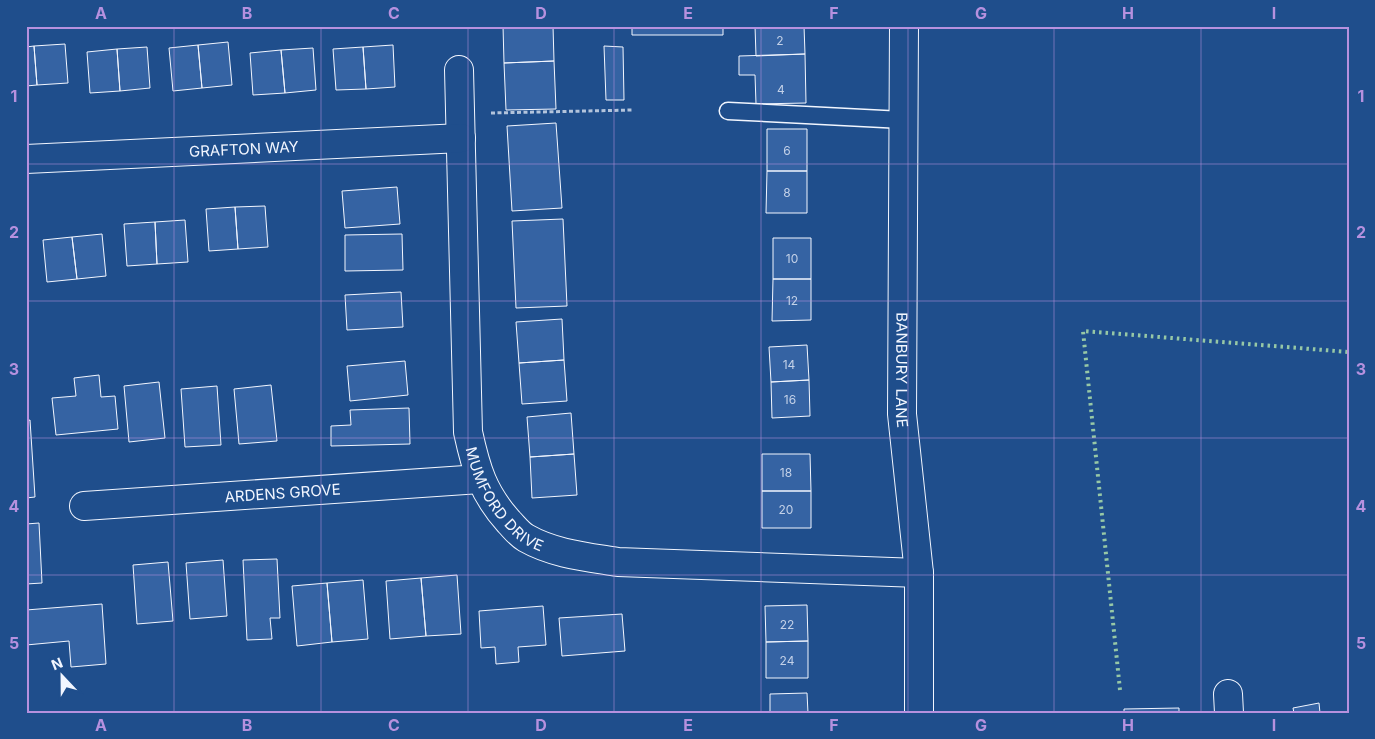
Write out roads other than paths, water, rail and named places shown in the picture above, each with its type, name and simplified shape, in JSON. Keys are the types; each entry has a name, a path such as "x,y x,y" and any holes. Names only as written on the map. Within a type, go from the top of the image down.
{"street":[{"name":"BANBURY LANE","path":"904,26 902,414 919,573 918,713"},
{"name":"MUMFORD DRIVE","path":"459,70 468,432 480,479 494,505 524,537 574,555 618,562 919,573"},
{"name":"GRAFTON WAY","path":"26,159 461,126"},
{"name":"ARDENS GROVE","path":"84,506 480,479"}],"lane":[{"path":"728,111 903,120"}]}
